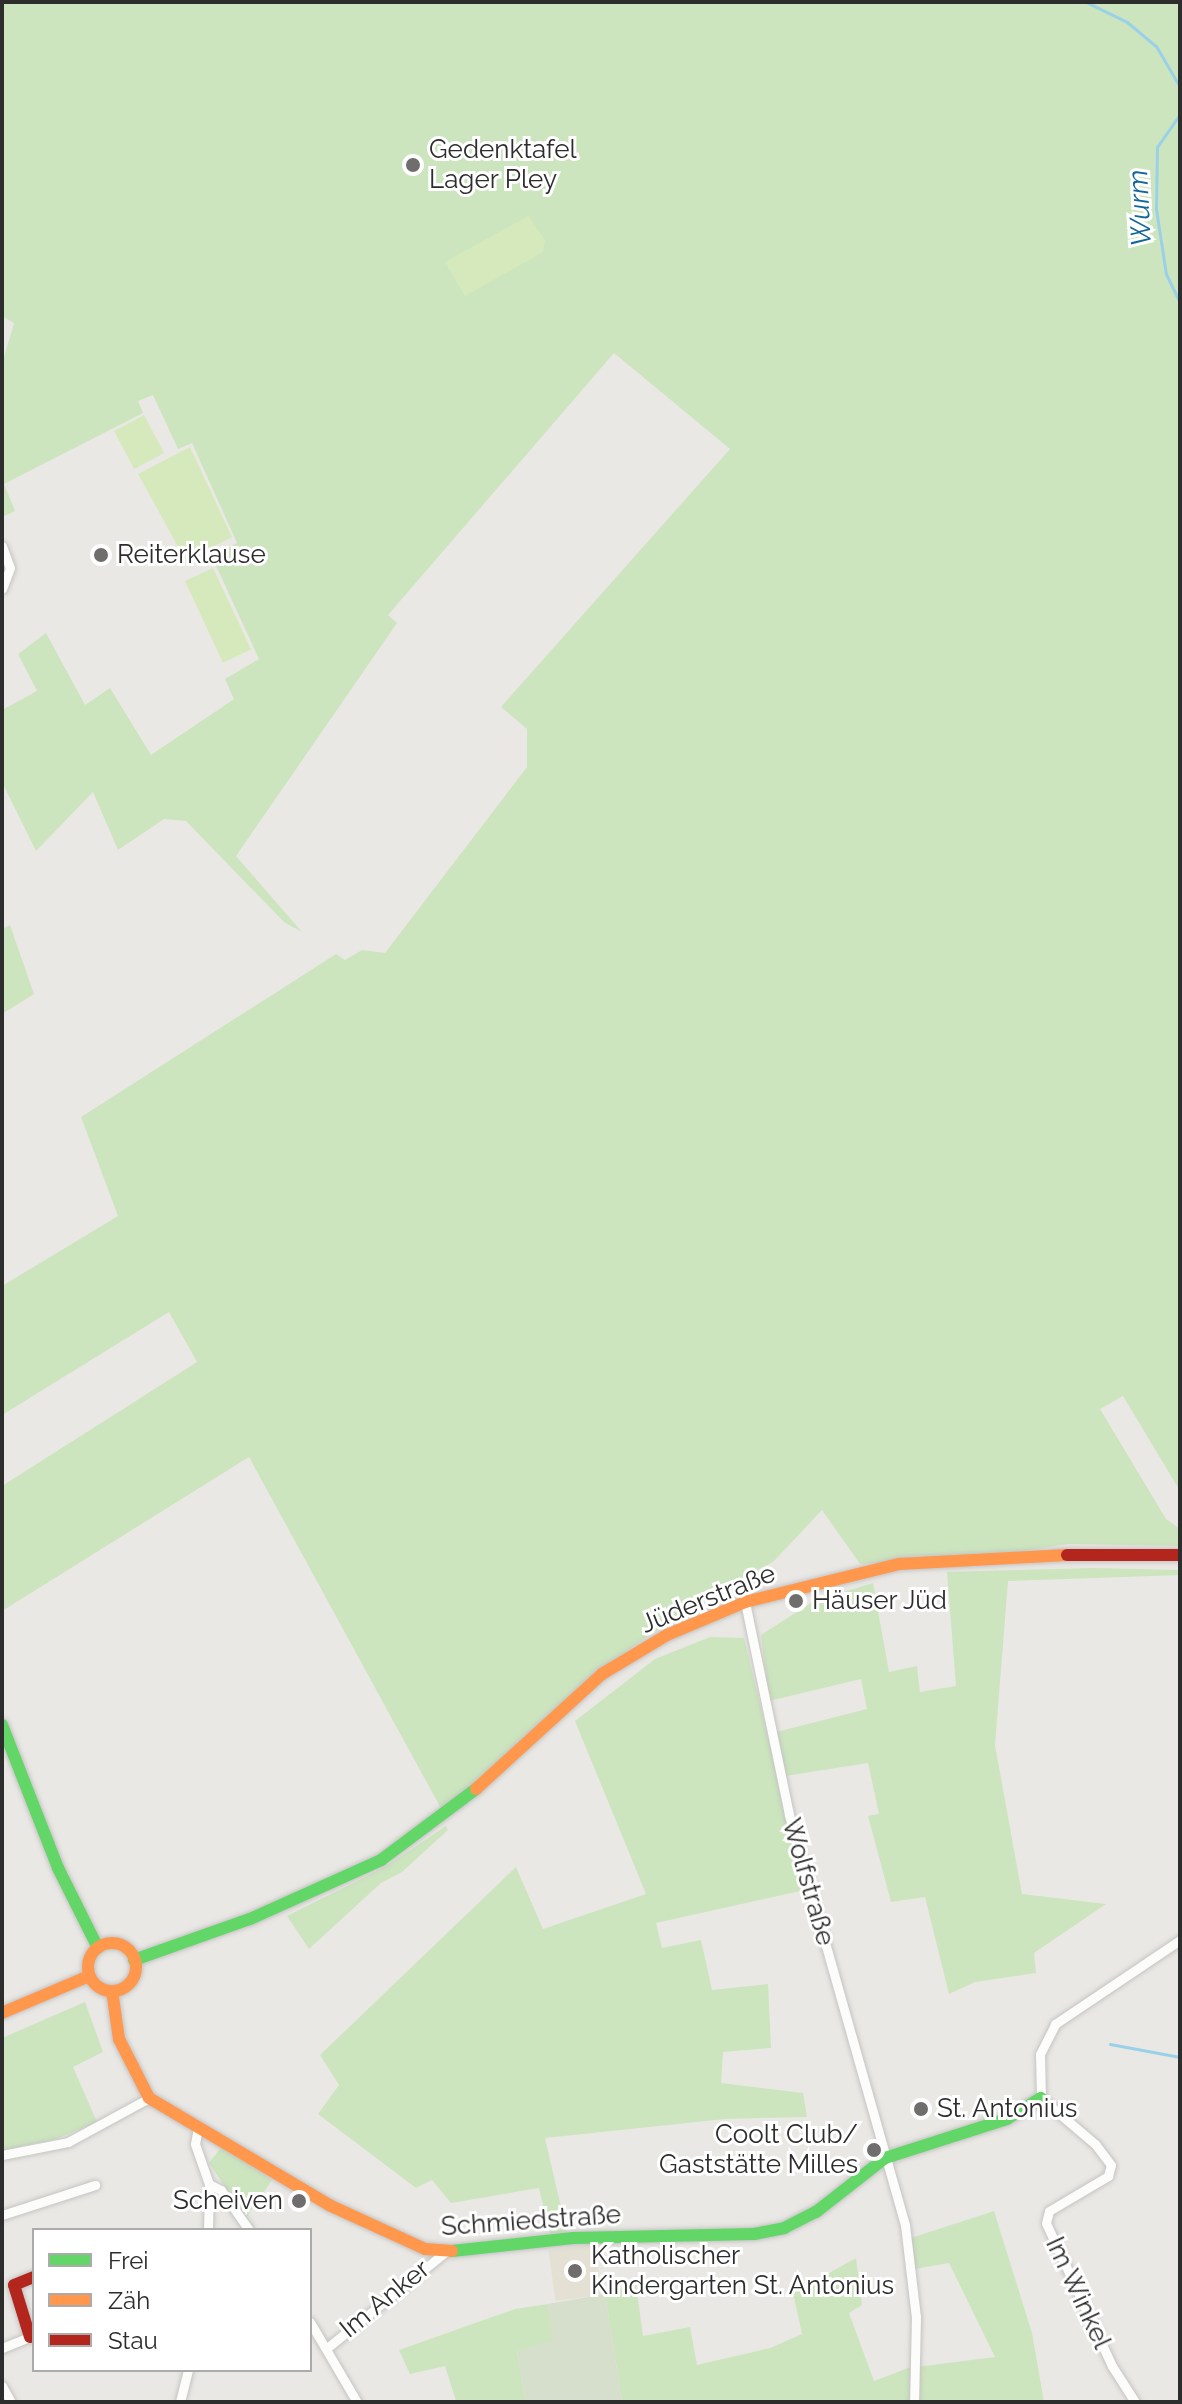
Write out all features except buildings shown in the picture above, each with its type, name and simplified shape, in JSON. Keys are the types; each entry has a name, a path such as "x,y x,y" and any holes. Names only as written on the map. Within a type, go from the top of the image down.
{"street":[{"path":"2,546 10,568 2,589"},
{"name":"Jüderstraße","path":"134,1960 318,1890 381,1860 445,1817 602,1674 667,1635 745,1602 864,1571 951,1558 1180,1555"},
{"name":"Wolfstraße","path":"745,1602 789,1815 905,2225 916,2317 914,2402"},
{"path":"2,1725 82,1923 98,1948"},
{"path":"885,2158 1007,2119 1041,2098 1040,2054 1055,2024 1180,1940"},
{"path":"119,1945 134,1960 131,1981 112,1991 98,1987 89,1976 89,1961 98,1948 119,1945"},
{"path":"2,2013 89,1976"},
{"path":"2,2155 68,2142 149,2098 119,2039 112,1991"},
{"name":"Schmiedstraße","path":"149,2098 329,2205 425,2249 445,2252 573,2238 754,2234 784,2228 816,2212 885,2158"},
{"name":"Im Winkel","path":"1041,2098 1095,2144 1111,2165 1108,2176 1049,2211 1046,2223 1112,2366 1135,2402"},
{"path":"198,2127 195,2144 209,2184 208,2228"},
{"path":"209,2184 221,2190 248,2228"},
{"path":"2,2215 95,2185"},
{"name":"Im Anker","path":"327,2348 445,2252"},
{"path":"2,2348 32,2336 14,2285 32,2278"},
{"path":"312,2325 357,2402"},
{"path":"180,2402 188,2372"},
{"path":"2,2386 11,2402"}],"shaded area":[{"name":"Katholischer Kindergarten St. Antonius","path":"595,2244 602,2295 556,2301 548,2251"}],"green space":[{"path":"2,2 1180,2 1180,1491 1123,1396 1100,1409 1166,1519 1180,1529 1180,1546 1068,1544 973,1559 860,1564 822,1510 774,1561 688,1609 599,1670 444,1814 249,1457 2,1611 2,1486 197,1362 169,1312 2,1415 2,1286 118,1216 81,1117 336,954 345,960 362,950 385,953 527,767 527,729 501,707 730,449 614,353 388,615 397,623 236,856 302,932 284,922 186,821 164,819 118,850 93,792 36,851 2,782 2,710 37,691 18,654 46,633 85,705 110,688 151,755 234,699 225,679 259,659 212,557 237,543 192,443 178,449 153,395 138,401 143,413 4,484 15,511 2,517 2,364 14,323 2,316"},
{"path":"528,216 545,240 543,252 465,296 445,262"},
{"path":"144,415 164,453 134,469 114,431"},
{"path":"190,447 232,537 196,556 181,552 138,474"},
{"path":"213,568 251,650 223,663 185,581"},
{"path":"10,925 34,994 2,1014 2,929"},
{"path":"1094,1568 1180,1570 1180,1575 1008,1581 995,1745 1022,1894 1106,1904 1034,1953 1036,1973 975,1982 949,1994 925,1897 891,1902 868,1816 879,1814 868,1763 785,1776 776,1732 867,1709 861,1679 769,1701 761,1635 814,1601 873,1583 889,1672 917,1666 920,1692 956,1686 947,1572"},
{"path":"710,1637 744,1638 805,1890 656,1923 662,1948 701,1940 712,1990 768,1984 771,2048 723,2052 721,2083 803,2093 807,2117 725,2119 545,2138 567,2233 550,2234 539,2188 451,2203 432,2180 416,2188 318,2114 339,2085 320,2055 516,1867 543,1929 646,1894 575,1721 655,1659"},
{"path":"446,1826 448,1830 402,1872 381,1883 309,1949 287,1916 385,1867"},
{"path":"85,2002 103,2052 73,2067 97,2122 56,2139 2,2151 2,2038"},
{"path":"223,2145 272,2180 246,2218 209,2163"},
{"path":"994,2211 1032,2333 1044,2402 622,2402 605,2294 636,2284 643,2336 690,2327 697,2365 770,2348 802,2334 793,2293 856,2258 862,2305 849,2313 874,2381 908,2368 995,2357 949,2263 914,2269 911,2238"},
{"path":"605,2294 622,2402 526,2402 517,2351 552,2341 548,2304"},
{"path":"548,2304 553,2341 517,2351 526,2402 426,2402 456,2401 445,2366 410,2374 399,2350 515,2309"}],"waterway":[{"name":"Wurm","path":"1086,2 1127,22 1156,46 1180,87"},
{"name":"Wurm","path":"1180,114 1157,147 1156,209 1166,274 1180,303"},
{"path":"1110,2044 1180,2057"}],"traffic: fast":[{"path":"2,1725 58,1868 98,1948"},
{"path":"134,1960 250,1919 381,1860 476,1789"},
{"path":"452,2251 573,2238 754,2234 784,2228 816,2212 885,2158 1007,2119 1041,2098"}],"traffic: slow":[{"path":"476,1789 602,1674 667,1635 745,1602 899,1564 1067,1555"},
{"path":"112,1943 129,1950 136,1967 129,1984 112,1991 95,1984 88,1967 95,1950 112,1943"},
{"path":"2,2013 89,1976"},
{"path":"112,1991 119,2039 149,2098 329,2205 425,2249 452,2251"}],"traffic: jam":[{"path":"1067,1555 1180,1555"},
{"path":"30,2337 14,2285 32,2278"}],"place":[{"name":"Gedenktafel Lager Pley","path":"413,165"},
{"name":"Reiterklause","path":"101,555"},
{"name":"Häuser Jüd","path":"796,1601"},
{"name":"St. Antonius","path":"921,2109"},
{"name":"Coolt Club/ Gaststätte Milles","path":"874,2150"},
{"name":"Scheiven","path":"299,2201"},
{"name":"Katholischer Kindergarten St. Antonius","path":"575,2271"}]}
